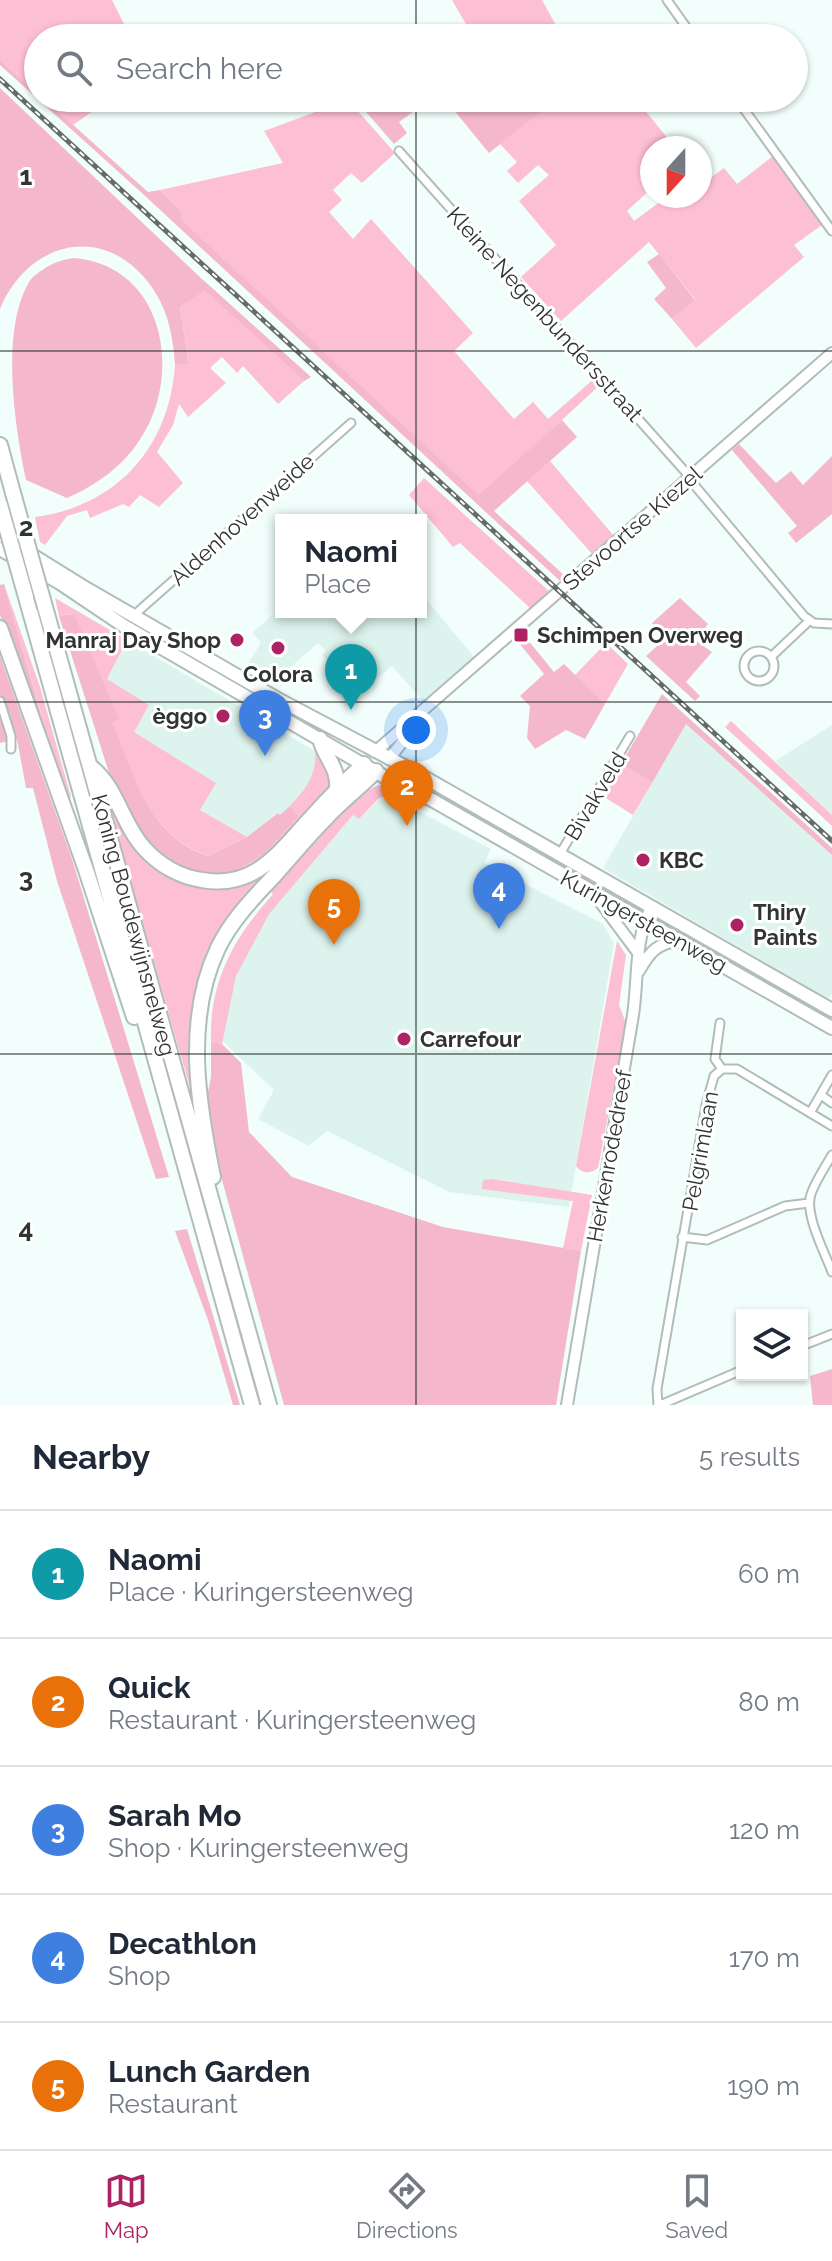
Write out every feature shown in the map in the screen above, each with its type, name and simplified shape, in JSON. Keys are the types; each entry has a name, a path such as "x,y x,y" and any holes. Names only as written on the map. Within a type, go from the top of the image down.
{"highway":[{"name":"Koning Boudewijnsnelweg","path":"0,445 269,1405"},
{"name":"Koning Boudewijnsnelweg","path":"0,505 252,1405"},
{"path":"0,628 86,870 144,1049 155,1060"},
{"path":"320,739 323,751 335,768 337,789"},
{"path":"90,766 102,776 128,827 151,856 188,878 212,882 238,879 278,857 337,789 370,768"},
{"path":"215,1217 216,1191 202,1123 198,1066 202,1004 217,950 229,927 250,901 370,768"}],"main road":[{"name":"Stevoortse Kiezel","path":"370,768 375,752 832,353"},
{"name":"Kuringersteenweg","path":"0,535 133,616 832,1010"},
{"name":"Kuringersteenweg","path":"0,549 60,583 124,626 370,768 432,800 832,1028"},
{"name":"Stevoortse Kiezel","path":"370,768 389,759 432,704"},
{"path":"598,895 639,954"},
{"name":"Herkenrodedreef","path":"567,1405 635,1006 644,921 651,908"},
{"path":"638,972 651,951 662,943 679,940"}],"street":[{"path":"667,0 684,24"},
{"path":"746,112 832,231"},
{"name":"Kleine Negenbundersstraat","path":"399,151 690,477 809,621"},
{"name":"Aldenhovenweide","path":"133,616 351,423"},
{"path":"772,656 809,621 832,624"},
{"path":"758,650 772,656 775,665 768,678 758,681 749,677 744,668 749,654 758,650"},
{"path":"0,701 11,736 11,749"},
{"name":"Bivakveld","path":"559,856 630,736"},
{"name":"Pelgrimlaan","path":"720,1023 715,1059 722,1069"},
{"name":"Pelgrimlaan","path":"659,1405 657,1389 682,1237 714,1076 722,1069 737,1069 832,1126"},
{"path":"810,1113 832,1075"},
{"path":"821,1095 832,1103"},
{"path":"832,1155 811,1192 809,1203 832,1272"},
{"name":"Pelgrimlaan","path":"682,1237 707,1240 785,1206 809,1203"},
{"path":"808,1344 832,1334"},
{"path":"659,1405 736,1373"}],"shaded area":[{"path":"0,0 112,0 124,24 24,24 24,81 0,60"},
{"path":"452,0 542,0 555,24 466,24"},
{"path":"0,60 24,81 24,87 0,65"},
{"path":"0,88 202,279 311,377 304,381 205,290 180,307 189,364 175,364 168,321 148,282 129,263 109,252 88,247 66,248 28,268 12,286 0,309"},
{"path":"52,112 59,112 148,192 160,190 183,213 180,219 479,495 562,420 577,437 494,511 566,577 560,581"},
{"path":"59,112 91,112 73,125"},
{"path":"315,112 359,112 395,153 362,183 351,173 333,190 342,200 329,212 353,239 371,219 473,333 454,351 514,419 533,402 548,419 596,377 602,383 480,496 179,219 183,213 160,190 283,163 264,131"},
{"path":"366,112 413,112 399,122 407,133 394,144"},
{"path":"455,112 540,112 489,153"},
{"path":"539,112 646,112 666,136 640,136 640,199 627,211 634,221 652,208 712,208 712,176 724,168 737,184 773,156 822,225 794,245 804,257 696,348 672,319 695,299 649,242 561,321 521,277 556,245 519,201 549,175 538,165 518,183 507,171 517,162 500,144"},
{"path":"659,254 695,300 672,319 654,299 666,288 647,262"},
{"path":"74,258 105,265 129,281 146,302 158,328 162,356 161,386 153,415 139,441 108,474 67,498 26,480 12,376 15,322 31,279 51,265"},
{"path":"205,289 304,381 278,404 243,366 237,373 222,357 210,368 226,383 188,417 179,404 173,425 157,452 183,483 159,507 140,495 129,507 123,504 90,518 87,510 67,516 45,545 40,542 35,517 65,511 91,500 134,467 150,446 163,421 175,364 189,363 180,307"},
{"path":"739,444 776,483 791,471 803,485 832,456 832,514 796,543 788,533 797,526 732,450"},
{"path":"550,461 613,535 593,555 527,481"},
{"path":"424,478 550,592 531,609 460,543 453,547 409,495"},
{"path":"4,584 40,687 71,797 65,799 37,718 42,716"},
{"path":"4,584 42,717 37,718 0,615 0,585"},
{"path":"55,598 127,640 107,679 149,705 134,732 216,783 200,810 247,837 208,856 171,834 157,818 145,801 127,762 111,721 118,719 73,614 59,616"},
{"path":"680,598 708,624 695,640 712,652 686,682 700,696 695,701 646,656 666,638 652,623"},
{"path":"427,600 474,657 423,701 392,666 376,679 358,659 340,675 322,655 326,651 318,643 287,670 280,682 249,663 261,642 252,633 275,613 275,618 427,618"},
{"path":"74,614 119,719 112,722 136,782 157,819 188,847 208,856 247,837 290,806 299,816 264,854 230,875 212,876 174,865 147,846 112,782 59,616"},
{"path":"522,633 554,672 564,664 605,704 585,739 566,730 535,749 527,738 530,706 520,696 544,674 515,638"},
{"path":"127,640 315,751 316,766 312,781 280,816 277,813 247,837 199,809 216,783 133,732 107,679"},
{"path":"606,643 628,664 605,704 575,675"},
{"path":"0,656 72,859 169,1177 156,1179 57,881 33,788 26,788 17,739 0,743 0,720 11,718 9,711 0,713"},
{"path":"662,694 832,848 832,855 686,724 652,783 621,764"},
{"path":"731,721 832,815 832,826 725,727"},
{"path":"686,724 832,855 832,993 828,999 603,868"},
{"path":"832,725 832,815 775,761"},
{"path":"315,751 320,754 334,783 321,804 260,861 230,875 264,854 299,816 290,806 309,781"},
{"path":"621,764 652,783 633,815 601,795"},
{"path":"382,785 390,789 389,796 379,798 359,819 353,815 269,914 236,976 222,1044 211,1042 211,1020 219,980 236,944 273,894 269,890 338,813 354,799"},
{"path":"389,796 491,849 484,863 603,924 614,943 569,1207 449,1192 327,1131 309,1146 258,1119 274,1090 218,1037 233,975 265,912 353,815 359,819 379,799"},
{"path":"108,804 130,840 178,878 256,876 258,882 222,926 203,969 194,1032 194,1101"},
{"path":"617,941 626,955 619,1005 626,1023 598,1168 586,1172 576,1166"},
{"path":"211,1042 222,1044 241,1063 249,1132 292,1177 443,1227 581,1251 556,1405 284,1405 219,1169 207,1097 211,1077"},
{"path":"483,1180 592,1195 581,1251 563,1248 573,1201 482,1189"},
{"path":"187,1229 240,1405 233,1405 208,1320 175,1231"},
{"path":"832,1369 832,1405 813,1405 810,1376"}],"railway":[{"path":"0,79 24,101"},
{"path":"36,112 832,841"}],"place":[{"name":"Schimpen Overweg","path":"521,635"},
{"name":"Manraj Day Shop","path":"237,640"},
{"name":"Colora","path":"278,648"},
{"name":"Naomi","path":"351,710"},
{"name":"èggo","path":"223,716"},
{"name":"Sarah Mo","path":"265,756"},
{"name":"Quick","path":"407,826"},
{"name":"KBC","path":"643,860"},
{"name":"Thiry Paints","path":"737,925"},
{"name":"Decathlon","path":"499,929"},
{"name":"Lunch Garden","path":"334,945"},
{"name":"Carrefour","path":"404,1039"}]}
